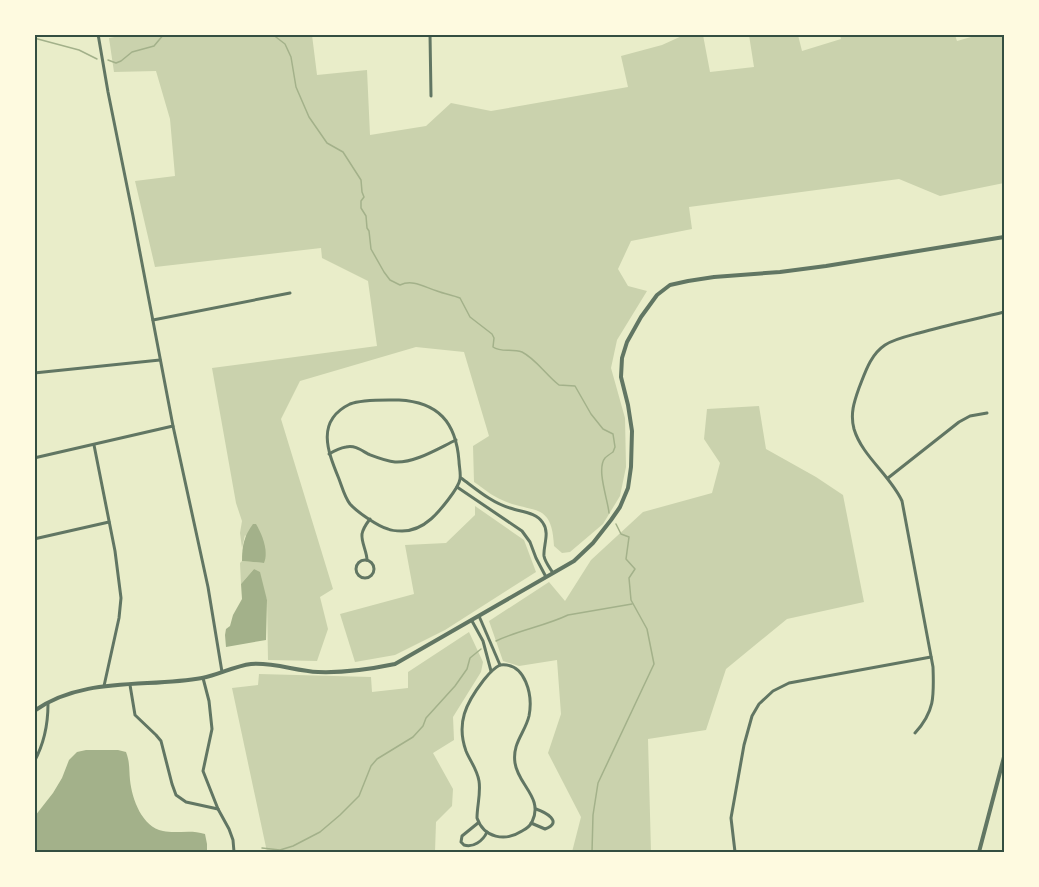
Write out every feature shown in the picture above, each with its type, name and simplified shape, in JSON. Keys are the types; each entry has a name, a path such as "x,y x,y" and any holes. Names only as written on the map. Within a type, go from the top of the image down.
{"street":[{"path":"98,34 173,426 208,587 222,672"},
{"path":"430,34 431,96"},
{"path":"34,711 48,702 80,691 104,686 203,678 251,664 320,672 372,669 395,664 574,561 593,543 611,520 625,497 631,467 632,431 630,412 621,377 622,358 627,342 641,317 657,295 670,285 714,277 803,269 1005,237"},
{"path":"153,320 290,293"},
{"path":"915,733 925,722 932,705 934,690 931,657 902,501 897,490 860,442 852,416 854,403 867,366 885,345 902,338 1005,312"},
{"path":"34,373 160,360"},
{"path":"413,400 429,405 439,413 447,421 456,440 460,478 457,488 431,519 413,530 403,531 388,529 361,514 349,503 329,454 327,433 333,417 352,403 413,400"},
{"path":"888,478 959,422 970,416 987,413"},
{"path":"34,458 173,426"},
{"path":"329,454 339,449 357,447 369,454 397,462 412,460 456,440"},
{"path":"94,445 115,551 121,598 119,618 104,686"},
{"path":"460,478 500,505 526,512 543,522 546,528 545,559 553,573"},
{"path":"457,488 522,531 530,542 546,577"},
{"path":"368,560 359,562 356,567 358,575 363,578 369,577 374,570 368,560 362,532 370,519"},
{"path":"34,538 109,522"},
{"path":"479,616 500,665"},
{"path":"472,621 483,641 491,671"},
{"path":"735,852 731,819 744,745 752,716 773,691 801,680 931,657"},
{"path":"500,665 510,665 520,671 529,692 529,718 517,743 515,760 519,776 534,798 535,809 531,823 515,835 504,838 493,836 478,823 479,780 463,736 462,721 471,697 491,671 500,665"},
{"path":"203,678 209,700 212,729 203,771 233,840 234,852"},
{"path":"130,685 135,715 161,741 176,795 180,799 218,809"},
{"path":"34,762 41,748 48,718 48,702"},
{"path":"980,852 1005,757"},
{"path":"531,823 545,829 550,828 552,824 550,816 535,809"},
{"path":"478,823 462,836 461,842 471,846 478,843 487,832"}],"shaded area":[{"path":"131,34 312,35 317,75 367,70 370,135 426,126 451,103 491,111 628,87 621,56 662,45 684,35 703,35 710,72 754,67 749,35 798,35 802,51 841,39 840,35 955,35 957,41 978,35 1004,35 1004,183 940,196 899,179 689,207 692,229 631,241 618,269 628,286 647,291 617,340 611,368 625,418 626,467 620,496 603,524 570,552 562,553 554,546 552,532 545,515 498,498 474,482 473,446 489,436 464,352 416,347 300,381 281,419 333,589 320,597 328,629 317,661 268,660 267,600 254,569 241,584 240,563 242,561 264,563 245,535 242,548 240,533 242,521 236,503 212,368 377,346 368,281 322,258 321,248 155,267 135,181 175,176 170,119 156,71 114,72 109,38"},
{"path":"759,406 766,449 843,495 864,602 787,619 726,669 706,730 648,739 651,852 572,852 581,817 548,753 561,714 557,660 519,666 503,661 489,621 549,582 565,601 591,560 643,512 712,493 720,463 704,439 707,409"},
{"path":"475,506 524,540 536,572 445,630 395,655 355,662 340,614 414,594 405,545 446,543 475,515"},
{"path":"253,524 256,524 264,543 266,553 264,563 242,561 244,541"},
{"path":"254,569 260,572 267,600 266,640 226,647 226,629 230,626 242,599 241,584"},
{"path":"469,632 483,662 481,672 453,717 454,740 433,753 453,789 452,806 436,822 435,852 267,852 232,688 258,685 259,674 371,677 372,692 408,688 408,672"},
{"path":"86,750 126,752 133,795 144,818 149,824 163,831 205,834 207,852 35,852 35,816 53,793 69,760 77,752"}],"waterway":[{"path":"108,60 116,63 132,52 154,46 164,34"},
{"path":"272,34 285,44 291,57 296,87 309,117 327,143 343,152 361,180 364,197 361,201 361,208 366,216 371,249 390,280 400,285 418,284 460,298 470,317 492,334 493,347 522,352 559,385 575,386 591,414 603,429 613,434 615,447 613,452 605,458 602,469 609,513"},
{"path":"34,38 79,50 97,59"},
{"path":"592,852 593,815 598,783 654,664 647,629 631,600 629,578 635,569 626,559 629,537 621,534 616,524"},
{"path":"496,641 568,615 632,604"},
{"path":"262,848 280,850 293,846 320,832 340,815 359,796 371,766 377,759 413,737 423,726 426,718 455,686 467,669 470,658 481,649"}]}
